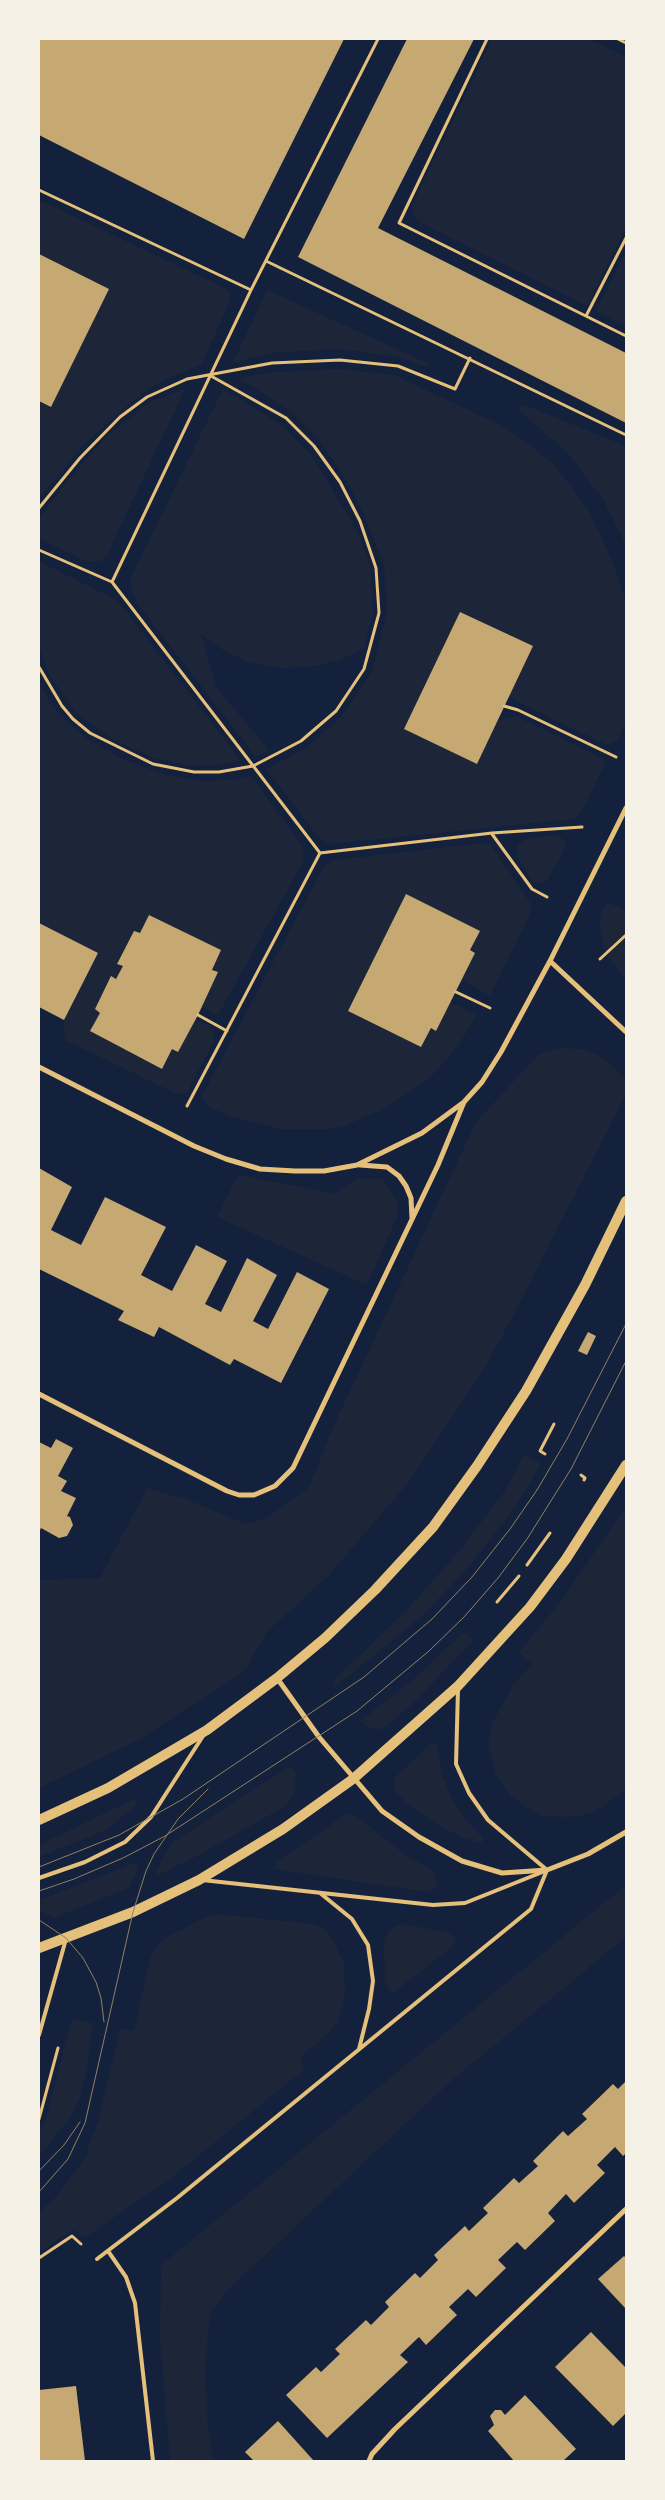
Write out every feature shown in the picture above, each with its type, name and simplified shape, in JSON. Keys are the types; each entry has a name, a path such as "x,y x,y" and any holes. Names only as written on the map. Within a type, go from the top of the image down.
{"main road":[{"path":"39,1820 108,1788 207,1730 278,1678 326,1638 375,1590 438,1520 477,1466 526,1391 585,1285 626,1201"},
{"path":"39,1948 133,1912 199,1880 283,1829 353,1779 458,1686 530,1607 566,1558 626,1466"}],"street":[{"path":"357,1165 422,1133 464,1102 482,1082 501,1052 550,961 626,808"},
{"path":"550,961 626,1032"},
{"path":"39,1067 194,1146 226,1159 260,1169 324,1171 373,1164 387,1167 399,1176 406,1186 411,1198 412,1218"},
{"path":"39,1394 226,1491 239,1495 254,1495 266,1491 285,1478 293,1468 412,1218 464,1102"},
{"path":"278,1678 319,1737 382,1811 419,1837 462,1861 502,1873 547,1870 588,1854 626,1832"},
{"path":"369,2461 372,2454 395,2429 626,2209"}],"lane":[{"path":"458,1686 456,1764 469,1793 488,1820 547,1870"},
{"path":"39,1878 85,1862 125,1842 151,1817 207,1730"},
{"path":"199,1880 433,1905 465,1903 547,1870"},
{"path":"97,2259 358,2050 531,1908 547,1870"},
{"path":"320,1893 352,1918 368,1944 373,1981 369,2009 358,2050"},
{"path":"39,2035 66,1938"},
{"path":"108,2251 126,2277 135,2303 153,2461"}],"path":[{"path":"112,582 251,290 378,39"},
{"path":"487,39 399,223 626,336"},
{"path":"618,39 626,43"},
{"path":"39,190 251,290"},
{"path":"586,316 626,238"},
{"path":"266,261 626,435"},
{"path":"39,508 100,435 127,412 164,388 187,379 272,363 340,360 398,366 455,389 470,358"},
{"path":"39,667 52,693 73,719 90,732 132,755 160,766 194,772 218,772 253,766 301,741 336,711 364,668 379,613 376,568 360,521 340,482 314,446 286,418 211,376"},
{"path":"39,550 112,582 320,853"},
{"path":"504,706 518,710 616,757"},
{"path":"320,853 492,833 582,827"},
{"path":"492,833 532,889 547,897"},
{"path":"187,1106 320,853"},
{"path":"600,959 626,935"},
{"path":"456,992 490,1008"},
{"path":"198,1014 227,1031"},
{"path":"545,1454 540,1451 554,1424"},
{"path":"580,1486 585,1478 581,1475"},
{"path":"526,1566 553,1528"},
{"path":"493,1607 520,1574"},
{"path":"39,2120 59,2045"}],"shaded area":[{"path":"492,39 589,39 626,57 626,228 587,306 421,223 414,215 412,205"},
{"path":"39,200 225,288 231,294 202,364 165,380 144,392 83,446 39,499"},
{"path":"626,252 626,326 596,311"},
{"path":"267,290 432,365 426,367 399,357 340,349 270,353 233,363"},
{"path":"341,369 394,375 505,427 553,463 590,512 616,570 626,603 626,723 618,740 607,745 508,697 405,729 477,764 497,721 515,716 602,758 605,761 604,766 581,813 573,819 330,844 319,838 266,769 306,748 342,716 372,671 387,612 384,565 366,519 345,478 320,441 290,411 256,388 237,379 274,372"},
{"path":"185,389 107,555 101,561 88,562 39,539 39,519 68,480 108,435 151,401"},
{"path":"223,389 282,425 312,456 357,531 371,567 373,613 364,648 340,660 309,667 282,668 250,663 221,649 201,634 216,687 269,750 256,757 137,603 131,588 131,577"},
{"path":"524,405 626,446 626,545 604,501 567,452 519,411"},
{"path":"39,561 118,601 241,761 217,765 192,766 154,758 112,739 76,713 50,676 39,647"},
{"path":"39,684 54,708 67,722 87,739 127,761 166,775 200,781 233,780 251,776 303,847 304,860 218,1015 201,1007 220,950 149,915 140,933 134,931 117,963 123,966 116,979 111,977 95,1009 100,1013 90,1031 162,1069 172,1049 195,1019 211,1027 215,1039 187,1093 175,1093 65,1040 64,1020 98,954 39,923"},
{"path":"557,835 564,840 566,846 547,881 537,884 533,882 517,856 516,850 519,844 528,838"},
{"path":"484,843 491,845 531,904 530,914 490,996 462,979 475,953 470,950 479,931 407,894 348,1011 420,1047 431,1028 436,1031 450,1002 477,1015 458,1046 430,1078 379,1111 346,1125 328,1129 281,1129 230,1116 207,1106 202,1098 204,1092 324,866 334,860"},
{"path":"607,902 626,911 626,979 607,956 603,945 600,923 601,913"},
{"path":"558,1048 584,1049 605,1059 626,1081 626,1094 483,1371 408,1483 330,1574 267,1632 245,1670 142,1738 39,1788 39,1580 100,1578 147,1488 188,1500 246,1524 267,1518 309,1487 335,1423 476,1122 538,1055"},
{"path":"238,1175 337,1194 340,1189 356,1179 383,1179 397,1202 397,1217 367,1285 217,1217"},
{"path":"524,1454 541,1464 517,1504 465,1571 422,1616 334,1688 334,1680 404,1613 459,1551 505,1491"},
{"path":"626,1506 626,1790 596,1811 581,1816 542,1816 511,1796 495,1772 488,1741 492,1723 514,1684 532,1664 519,1652 561,1601"},
{"path":"464,1632 473,1640 415,1702 384,1727 377,1730 370,1728 360,1721 416,1677"},
{"path":"433,1742 438,1746 442,1774 451,1797 464,1818 483,1838 482,1843 462,1837 446,1829 408,1805 395,1791 394,1778"},
{"path":"291,1766 296,1773 295,1791 291,1800 284,1807 193,1858 158,1875 156,1872 160,1863 174,1841"},
{"path":"135,1800 136,1806 104,1831 39,1857 39,1845"},
{"path":"346,1814 357,1817 407,1856 434,1871 437,1884 433,1890 427,1892 274,1869 277,1862"},
{"path":"135,1863 138,1868 130,1887 54,1918 39,1910 39,1900"},
{"path":"626,1885 626,1937 450,2082 233,2285 210,2312 205,2370 208,2428 213,2461 170,2461 160,2339 161,2265"},
{"path":"218,1914 312,1924 323,1928 332,1938 344,1964 345,1994 338,2022 329,2033 300,2057 305,2069 167,2181 85,2237 73,2230 39,2252 39,2212 56,2197 89,2152 86,2151 98,2122 120,2029 134,2031 150,1958 156,1947 167,1937 206,1917"},
{"path":"403,1924 446,1932 452,1935 456,1941 453,1946 394,1992 389,1990 385,1982 384,1941 388,1932 395,1926"},
{"path":"72,2019 93,2023 86,2071 80,2096 69,2120 39,2156 39,2134 47,2115"}],"building":[{"path":"39,39 344,39 244,239 39,135"},
{"path":"407,39 474,39 378,228 626,353 626,423 298,257"},
{"path":"39,254 109,289 51,407 39,401"},
{"path":"460,612 533,646 477,764 404,729"},
{"path":"406,894 480,931 470,950 475,953 436,1031 431,1028 421,1047 348,1011"},
{"path":"149,915 221,950 212,970 218,972 198,1015 178,1052 172,1049 162,1069 90,1031 100,1013 95,1009 111,976 116,979 123,966 117,964 134,931 140,933"},
{"path":"39,923 98,953 64,1020 39,1007"},
{"path":"39,1168 72,1187 51,1230 81,1245 105,1197 166,1227 141,1275 172,1291 196,1245 227,1261 205,1304 221,1312 247,1258 277,1275 253,1321 268,1329 297,1272 329,1289 281,1383 234,1359 230,1365 159,1327 154,1337 118,1320 124,1311 39,1269"},
{"path":"588,1332 596,1336 587,1355 578,1351"},
{"path":"56,1439 73,1448 58,1476 67,1481 61,1491 76,1498 67,1516 70,1517 73,1525 67,1536 59,1538 41,1528 39,1532 39,1442 51,1448"},
{"path":"626,2081 626,2153 623,2156 615,2147 597,2165 605,2173 574,2203 566,2194 548,2213 555,2221 525,2250 517,2242 498,2260 506,2268 476,2297 468,2289 449,2307 457,2315 426,2345 419,2337 400,2355 408,2362 327,2438 286,2395 316,2367 321,2372 340,2354 335,2349 366,2320 371,2325 389,2307 385,2302 415,2273 420,2278 438,2260 434,2255 465,2226 469,2231 488,2213 483,2208 514,2178 519,2183 538,2166 533,2161 563,2131 568,2136 587,2119 582,2114 613,2084 618,2089"},
{"path":"624,2256 626,2258 626,2309 598,2279"},
{"path":"591,2332 626,2368 626,2413 613,2426 555,2367"},
{"path":"76,2386 85,2461 39,2461 39,2390"},
{"path":"525,2395 576,2449 563,2461 514,2461 488,2431 494,2425 490,2416 495,2410 501,2410 505,2415"},
{"path":"278,2421 314,2461 254,2461 245,2452"}],"tram line":[{"path":"39,1867 119,1835 183,1799 364,1677 432,1619 472,1577 510,1529 537,1490 567,1439 626,1324"},
{"path":"39,1891 74,1879 123,1858 165,1836 357,1711 429,1651 464,1617 498,1578 527,1539 571,1469 626,1361"},
{"path":"39,2192 68,2159 85,2123 133,1912 146,1871 154,1854 178,1819 208,1789"},
{"path":"39,1920 66,1938 83,1958 96,1982 101,1998 104,2022"},
{"path":"39,2171 64,2145 80,2122"}]}
